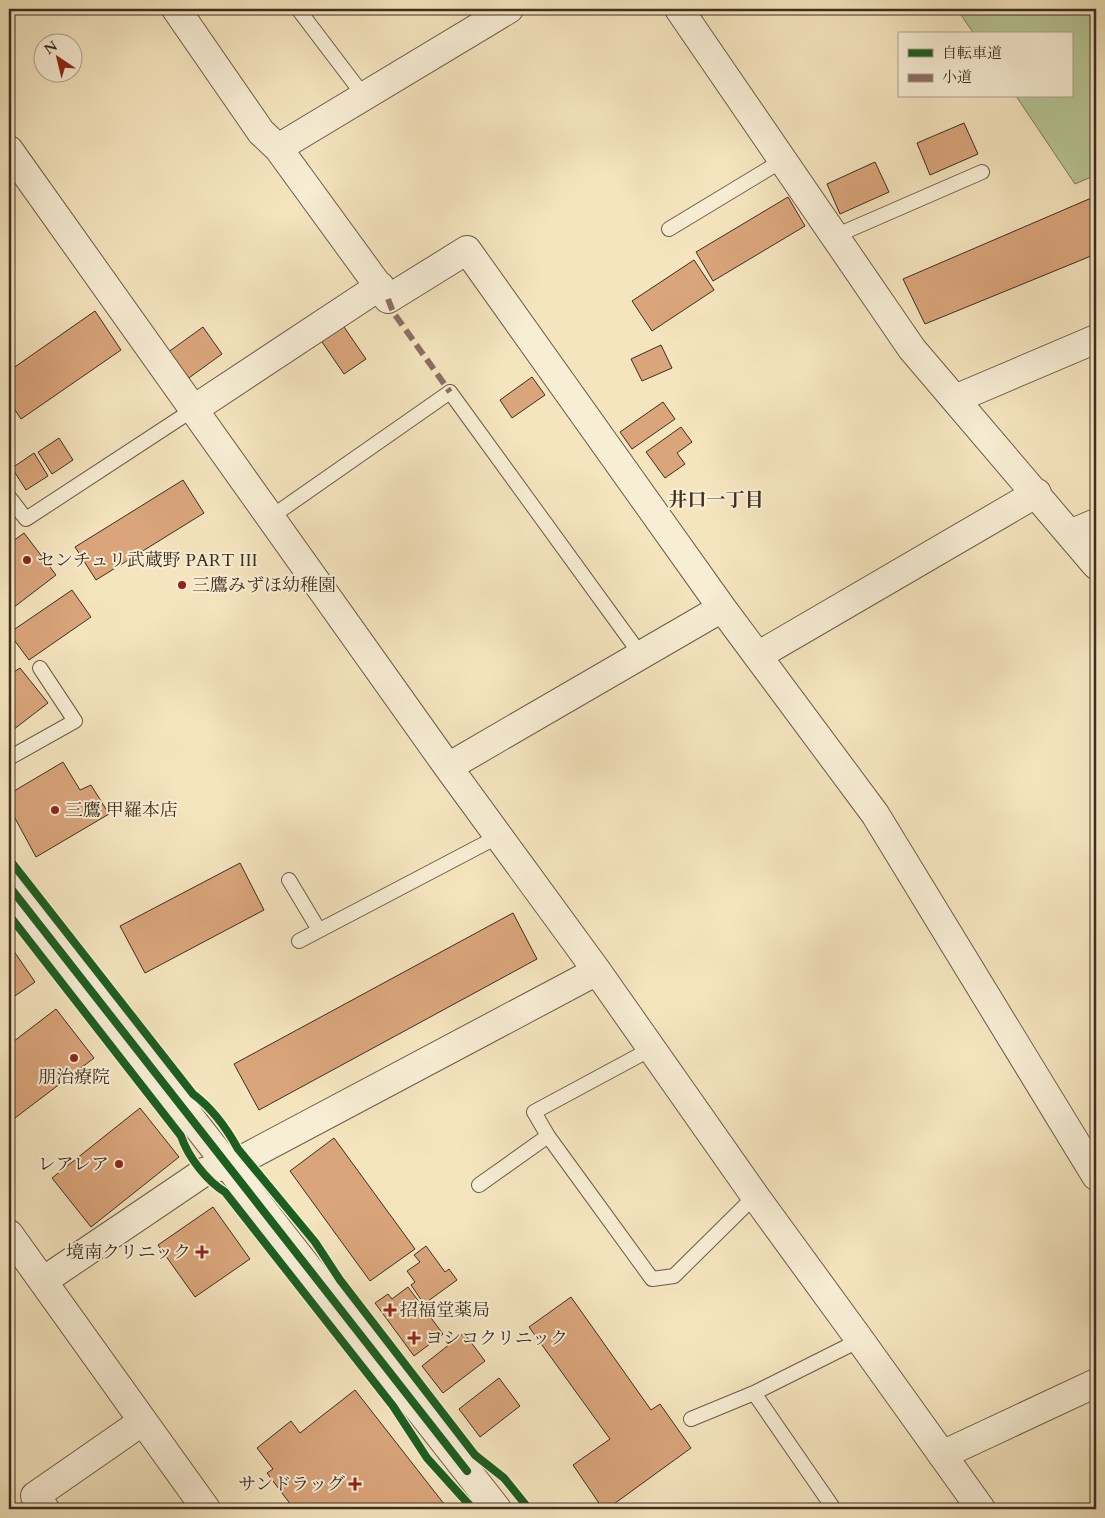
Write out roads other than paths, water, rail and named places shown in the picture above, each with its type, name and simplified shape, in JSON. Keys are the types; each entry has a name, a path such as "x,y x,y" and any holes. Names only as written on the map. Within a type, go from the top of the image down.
{"street":[{"path":"176,9 261,132 278,148 388,298 467,250 722,608 759,655 875,814 1096,1176"},
{"path":"278,148 509,9"},
{"path":"679,9 912,349 1072,533 1096,564"},
{"path":"9,150 272,517 448,767 597,970 754,1196 981,1509"},
{"path":"194,409 380,286"},
{"path":"954,399 1096,339"},
{"path":"759,655 1037,493"},
{"path":"1072,533 1096,523"},
{"path":"448,767 722,608"},
{"path":"9,886 497,1509"},
{"path":"42,1281 204,1172 245,1158 597,970"},
{"path":"9,1234 206,1509"},
{"path":"942,1455 1096,1383"},
{"path":"45,1509 35,1496 143,1421"}],"lane":[{"path":"298,9 364,96"},
{"path":"669,230 783,160"},
{"path":"834,236 982,172"},
{"path":"272,517 450,392 641,655"},
{"path":"9,497 26,519 194,409"},
{"path":"9,758 75,721 40,668"},
{"path":"299,941 499,836"},
{"path":"289,880 319,930"},
{"path":"651,1049 534,1112 548,1136 652,1279 674,1276 754,1196"},
{"path":"479,1185 548,1136"},
{"path":"690,1419 754,1393 860,1340"},
{"path":"754,1393 834,1509"}],"place":[{"name":"センチュリ武蔵野 PART III","path":"27,560"},
{"name":"三鷹みずほ幼稚園","path":"182,585"},
{"name":"三鷹 甲羅本店","path":"55,810"},
{"name":"朋治療院","path":"74,1058"},
{"name":"レアレア","path":"119,1164"},
{"name":"境南クリニック","path":"202,1252"},
{"name":"招福堂薬局","path":"390,1310"},
{"name":"ヨシコクリニック","path":"414,1338"},
{"name":"サンドラッグ","path":"355,1484"}],"district":[{"name":"井口一丁目","path":"716,500"}]}
